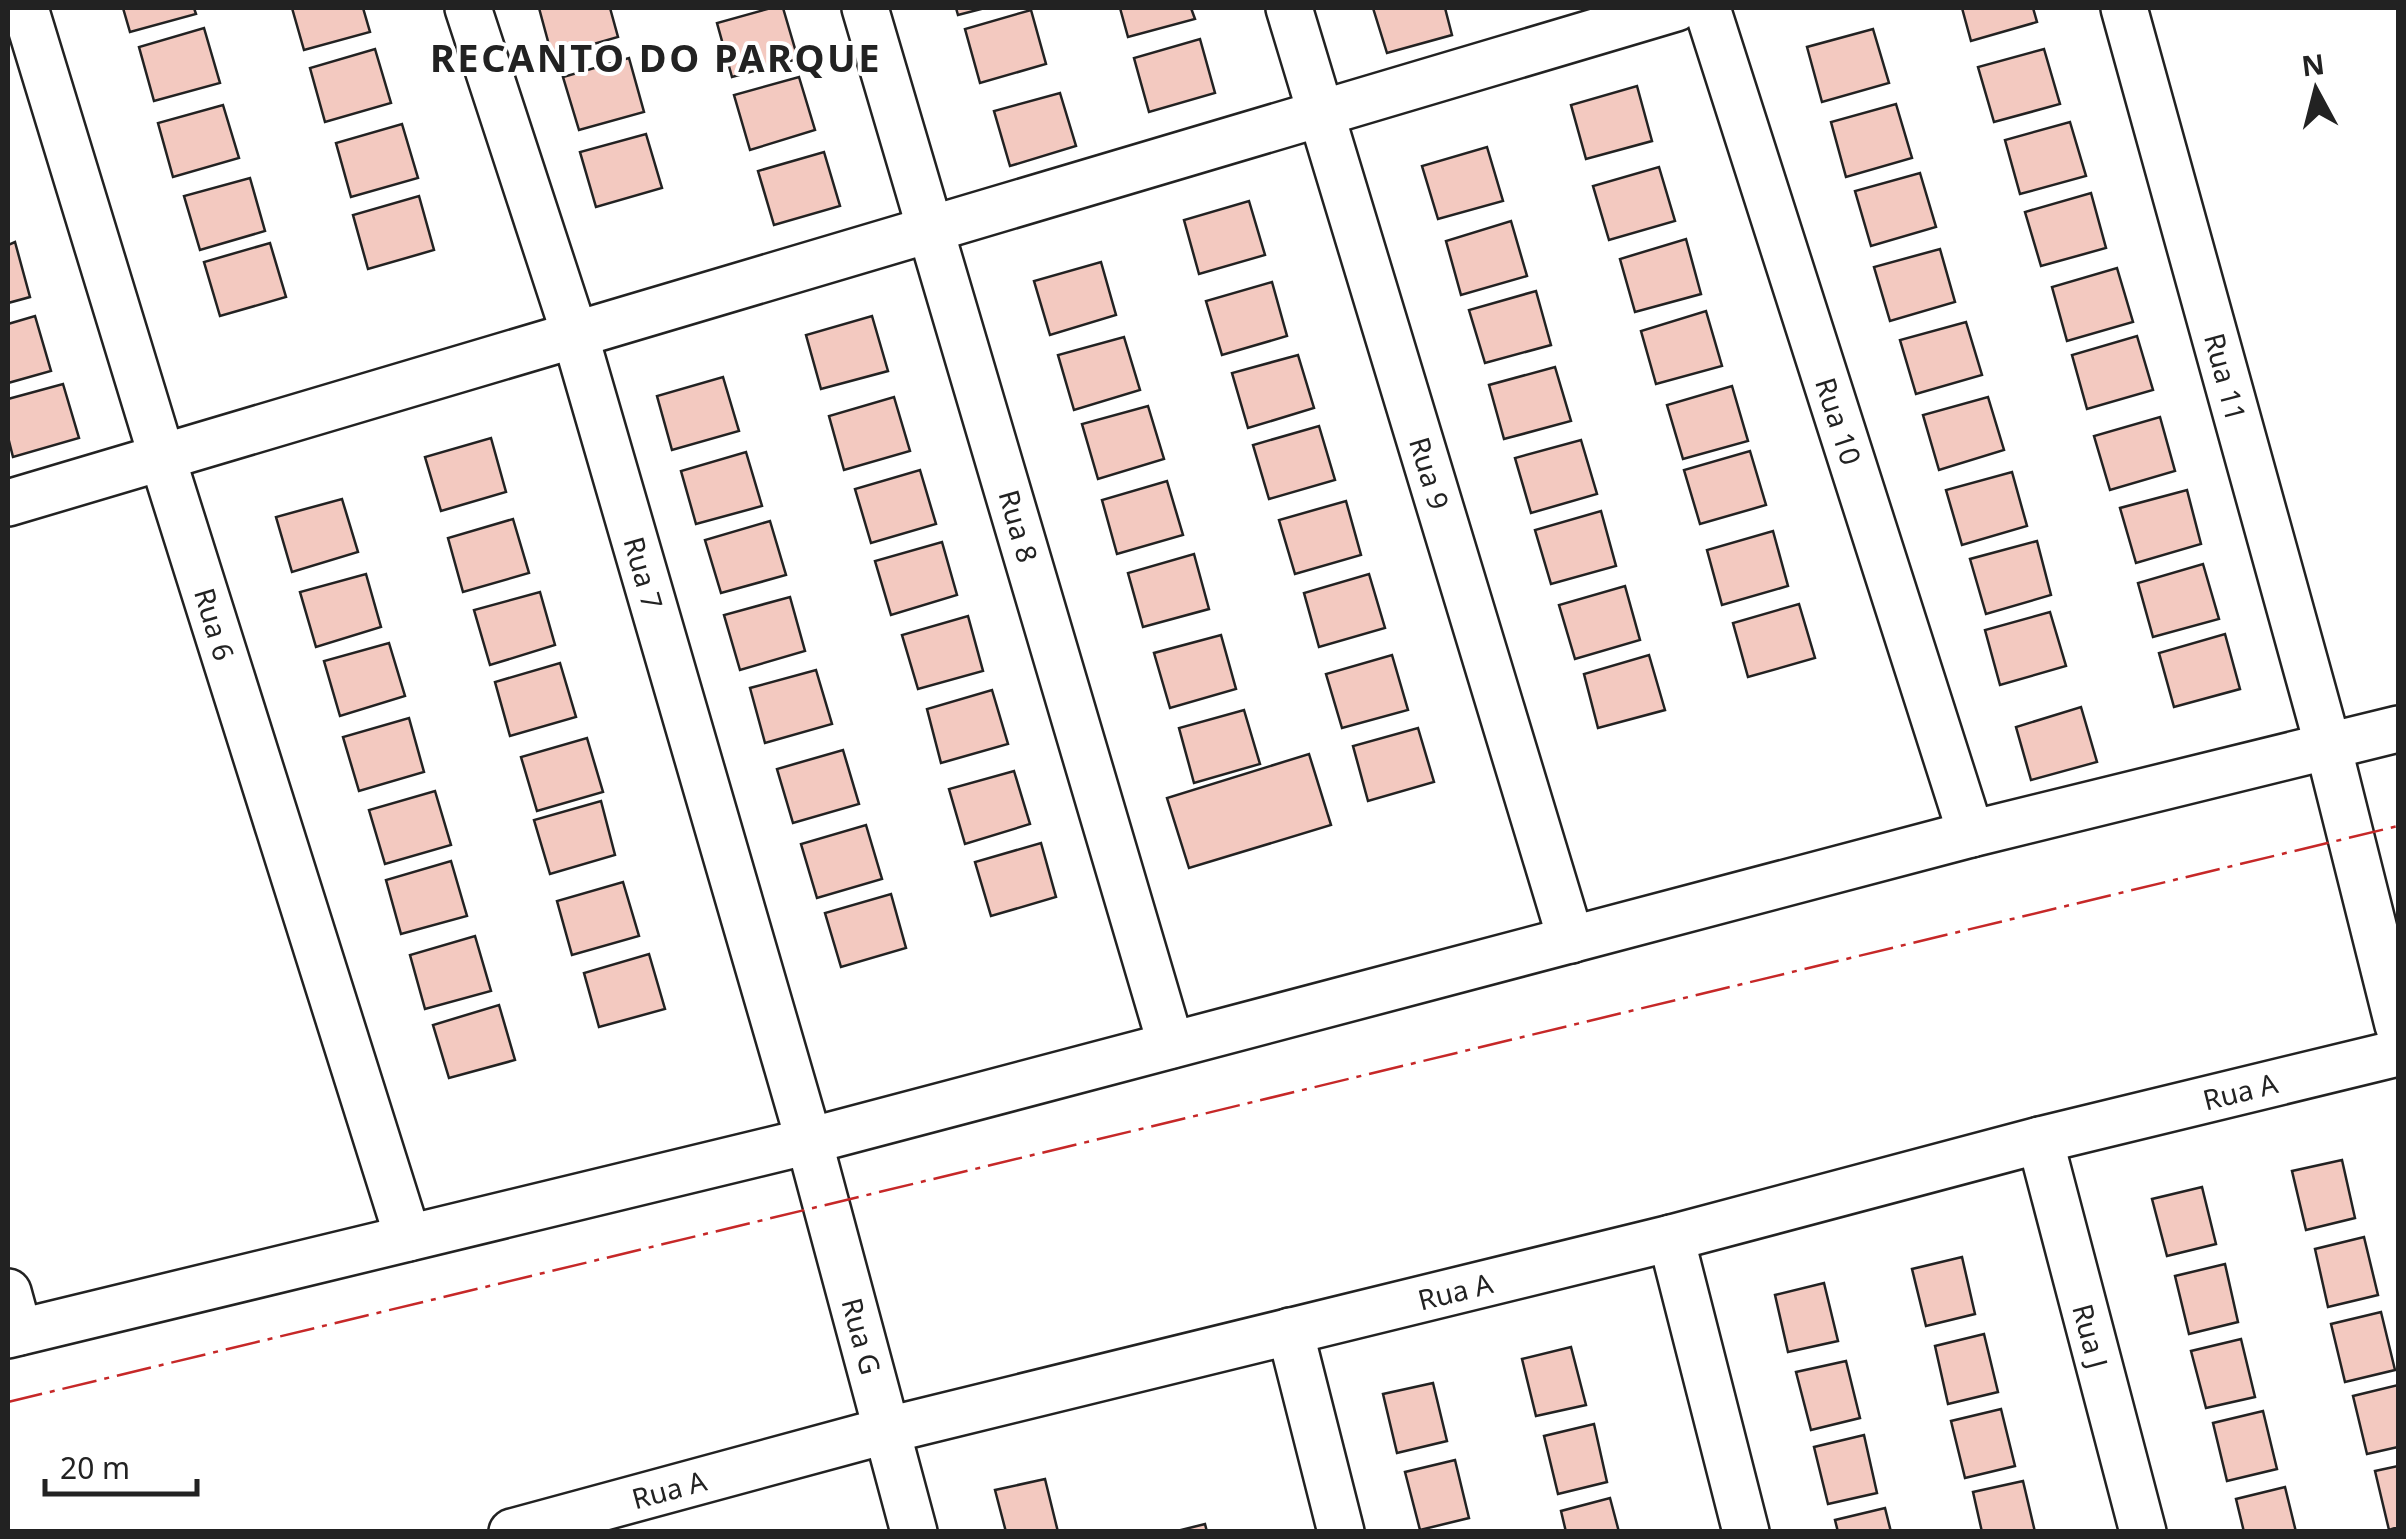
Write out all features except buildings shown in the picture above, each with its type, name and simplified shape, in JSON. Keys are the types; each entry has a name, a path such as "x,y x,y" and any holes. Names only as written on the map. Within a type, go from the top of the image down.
{"street":[{"name":"Rua 6","path":"25,8 408,1238"},
{"name":"Rua 7","path":"468,8 575,335 808,1141"},
{"name":"Rua 8","path":"866,8 1171,1045"},
{"name":"Rua 9","path":"1289,8 1571,940"},
{"path":"8,503 1676,8"},
{"name":"Rua 10","path":"1708,8 1971,834"},
{"name":"Rua 11","path":"2124,8 2328,746 2398,1025"},
{"path":"12,1320 408,1238 808,1141 1971,834 2398,729"},
{"name":"Rua A","path":"512,1532 888,1430 1671,1238 2040,1140 2398,1053"},
{"name":"Rua J","path":"2040,1140 2142,1532"},
{"name":"Rua G","path":"808,1141 914,1532"},
{"path":"1671,1238 1746,1532"},
{"path":"1290,1331 1341,1532"}],"power":[{"path":"8,1402 2398,826"}],"district":[{"name":"RECANTO DO PARQUE","path":"656,57"}]}
